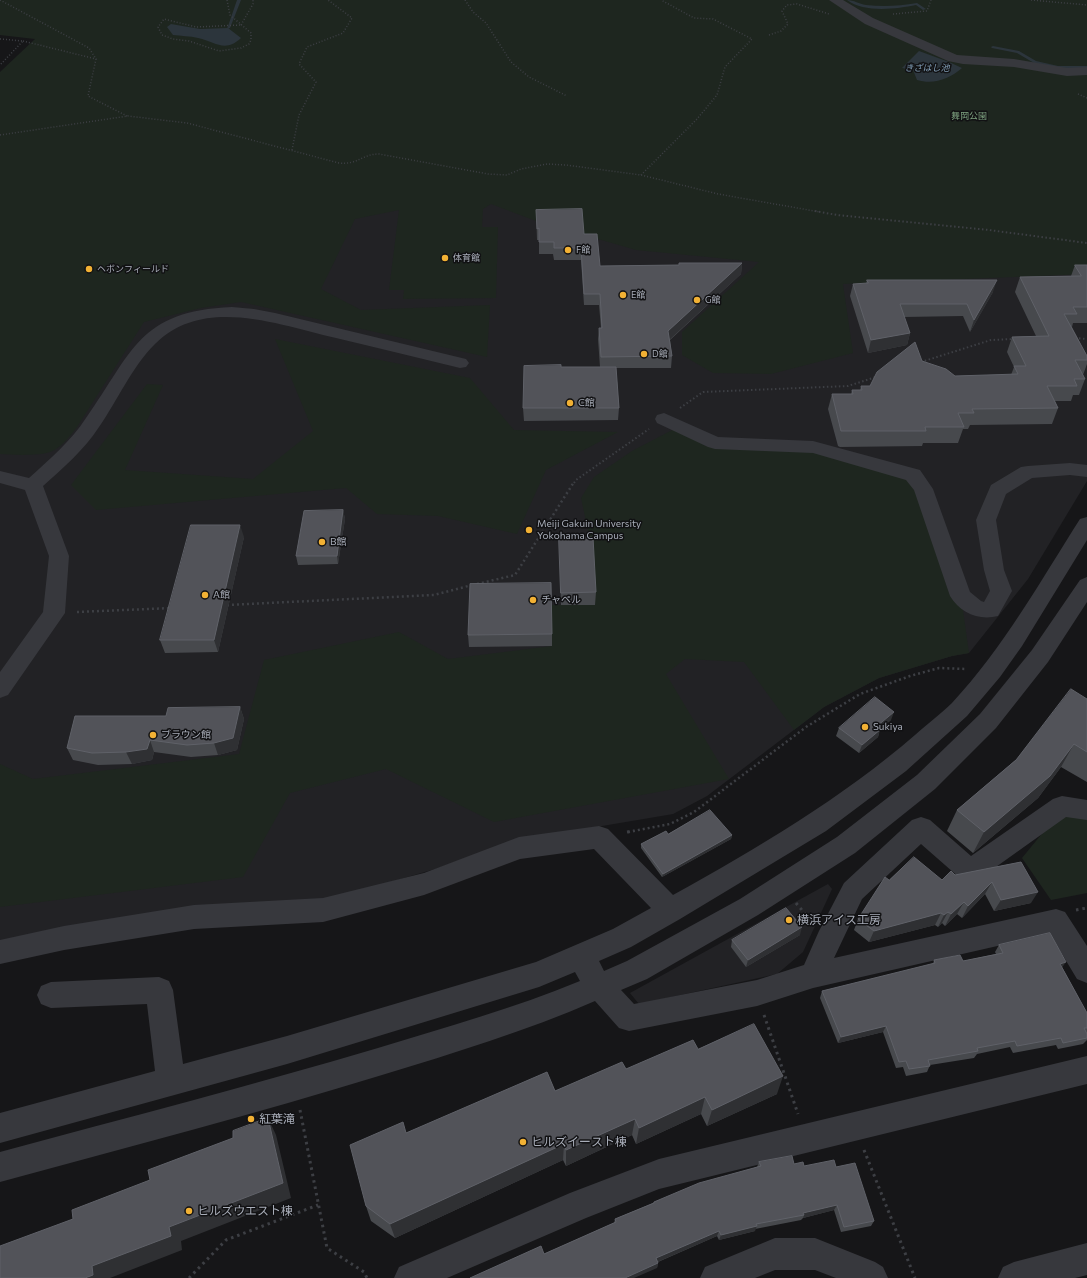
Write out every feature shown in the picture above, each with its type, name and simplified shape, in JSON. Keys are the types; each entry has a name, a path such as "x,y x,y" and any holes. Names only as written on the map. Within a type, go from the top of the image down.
{"street":[{"path":"835,0 869,21 953,58 1014,63 1067,72 1087,71"},
{"path":"33,485 72,448 92,423 138,351 149,339 171,325 190,318 212,313 232,312 266,316 460,363"},
{"path":"664,419 715,442 813,448 913,475 923,489 961,596 976,609 990,610 1001,591 994,570 986,520 998,490 1028,472 1070,469 1087,471"},
{"path":"0,477 33,485"},
{"path":"0,689 54,613 59,556 33,485"},
{"path":"0,1128 287,1050 539,974 622,938 671,911 724,881 817,824 898,764 959,710 992,671 1014,640 1087,524"},
{"path":"0,1167 295,1087 460,1037 547,1008 598,985 637,970 749,907 846,845 926,782 988,721 1083,599"},
{"path":"812,975 828,940 854,891 921,828 970,871 1062,806 1087,810"},
{"path":"0,952 64,938 194,917 323,910 424,884 519,848 599,837 671,911"},
{"path":"581,957 598,985 629,1018 757,993 812,975 1056,922 1087,970"},
{"path":"51,995 159,990 171,1081"},
{"path":"410,1278 580,1204 659,1174 806,1137 1087,1070"},
{"path":"716,1278 775,1254 815,1254 864,1273 872,1278"},
{"path":"1014,1278 1087,1259"}],"path":[{"path":"0,0 89,48 96,59 88,96 128,116"},
{"path":"227,0 230,16 251,33 250,44 241,48 228,51 219,51 189,41 173,39 162,35 158,27 164,19 196,27 241,25"},
{"path":"241,25 253,4 253,0"},
{"path":"292,150 299,115 316,82 299,64 306,47 343,33 352,18 328,0"},
{"path":"465,0 474,12 486,23 511,62 529,76 567,96"},
{"path":"641,175 697,119 717,95 725,67 752,40 738,31 713,19 694,18 661,0"},
{"path":"890,14 927,11 931,0"},
{"path":"1031,0 1087,5"},
{"path":"769,35 781,31 788,24 782,11 787,5 797,4 825,14 869,21"},
{"path":"0,39 23,41 96,59"},
{"path":"0,65 23,41"},
{"path":"1078,94 1087,98"},
{"path":"0,135 128,116 187,123 340,163 350,164 371,154 379,154 488,174 507,175 521,169 547,164 566,165 641,175 718,194 837,215 989,230 1087,243"},
{"path":"1069,338 1087,339"},
{"path":"916,364 992,340 1015,339"},
{"path":"220,605 434,595 515,575 576,480 703,392 848,386 878,376"},
{"path":"54,613 173,608"},
{"path":"599,837 670,824 694,812 806,727 860,694 910,676 939,668 992,671"},
{"path":"781,886 828,940"},
{"path":"757,993 806,1137"},
{"path":"295,1087 327,1248 364,1272 367,1278"},
{"path":"854,1126 915,1278"},
{"path":"189,1278 226,1240 318,1205"}],"shaded area":[{"name":"Meiji Gakuin University Yokohama Campus","path":"49,157 1087,250 1087,481 1028,579 969,653 952,656 879,678 824,707 707,796 673,814 513,841 435,869 328,900 0,949 0,183"},
{"name":"横浜アイス工房","path":"828,884 832,889 803,952 777,974 639,1004 630,993"}],"green space":[{"name":"舞岡公園","path":"0,0 1087,0 1087,274 843,284 853,353 771,374 713,373 682,355 682,332 759,262 636,250 536,221 491,204 483,209 482,227 498,227 496,298 403,299 404,290 389,290 399,210 355,219 321,289 361,310 490,305 487,357 241,302 201,308 144,322 77,427 58,448 50,452 39,454 0,454 0,72 35,39 0,35"},
{"path":"275,339 470,378 514,430 618,432 546,470 517,534 438,516 377,514 346,488 96,510 71,485 147,384 163,385 125,470 253,479 313,431"},
{"path":"678,427 715,443 813,447 913,475 961,596 969,653 952,656 879,678 824,707 794,730 744,662 685,659 666,674 729,779 494,822 386,769 290,793 243,877 0,907 0,764 33,779 239,754 264,660 399,632 448,659 552,646 551,605 595,605 592,549 581,498 594,477 632,451"},
{"path":"1066,813 1087,816 1087,893 1051,900 1022,858 1045,830"}],"water":[{"path":"171,24 200,29 228,28 241,38 230,45 220,45 195,37 173,35 167,27"},
{"name":"きざはし池","path":"919,51 962,68 947,78 941,80 929,82 917,80 913,70 902,68"}],"building":[{"path":"582,209 584,234 597,234 600,266 679,265 679,263 742,263 668,331 672,356 601,357 599,328 602,328 600,294 584,294 581,248 554,248 554,242 539,242 539,228 537,229 536,210"},
{"path":"1075,265 1087,265 1087,307 1073,307 1077,314 1064,314 1087,356 1087,360 1075,360 1085,379 1074,379 1077,386 1047,386 1058,408 972,409 974,413 958,413 964,427 925,427 926,431 841,431 832,394 853,394 852,390 862,390 861,386 870,386 877,372 915,342 922,361 946,369 955,376 1018,374 1014,366 1026,366 1012,337 1049,336 1020,277 1081,276"},
{"path":"867,280 997,280 974,320 967,304 900,304 910,333 871,340 853,284 868,283"},
{"name":"C館","path":"561,365 561,367 616,367 619,408 523,408 524,366"},
{"name":"B館","path":"343,510 337,556 296,556 304,511"},
{"name":"A館","path":"191,525 240,525 214,640 160,640"},
{"path":"559,537 593,537 596,592 561,593"},
{"path":"551,583 552,634 468,635 470,584"},
{"path":"1071,689 1087,699 1087,752 1074,744 1050,776 984,832 957,810 1016,760"},
{"name":"Sukiya","path":"875,697 894,712 877,726 881,729 862,745 839,728"},
{"name":"ブラウン館","path":"240,707 233,738 214,743 187,745 150,740 147,749 126,752 92,753 67,748 75,716 166,716 168,708"},
{"path":"710,810 732,835 663,874 641,844 666,831 668,834"},
{"path":"914,857 942,880 951,871 955,875 1021,862 1038,892 1001,900 992,882 968,906 964,902 951,914 948,912 944,915 941,913 874,931 858,919 885,877 889,880"},
{"path":"786,908 802,927 748,960 732,940"},
{"path":"1050,933 1066,962 1060,964 1087,1013 1087,1028 1084,1028 1087,1038 1063,1043 1061,1038 1017,1046 1015,1041 977,1048 978,1051 928,1060 930,1066 909,1069 906,1061 899,1062 886,1026 841,1037 822,991 935,963 934,960 960,955 963,961 1003,953 999,945"},
{"name":"ヒルズイースト棟","path":"754,1024 783,1076 712,1110 705,1097 639,1128 635,1119 566,1150 564,1144 390,1224 366,1206 350,1145 403,1122 406,1133 547,1072 555,1091 622,1062 626,1069 693,1040 698,1049"},
{"name":"ヒルズウエスト棟","path":"268,1118 283,1183 169,1227 171,1236 92,1266 93,1275 85,1278 0,1278 0,1246 73,1219 72,1210 150,1180 148,1170 233,1138 233,1131"},
{"path":"792,1156 794,1164 803,1162 804,1166 834,1160 836,1167 855,1163 874,1221 844,1227 837,1205 803,1213 804,1215 756,1224 757,1226 721,1235 719,1231 656,1258 658,1263 625,1278 470,1278 541,1246 544,1254 616,1222 615,1219 699,1183 761,1166 759,1162"}],"waterway":[{"path":"228,28 239,0"},
{"path":"849,0 863,6 892,7 917,4 924,9"},
{"path":"993,47 1018,52 1035,62 1058,67 1087,67"}],"place":[{"name":"F館","path":"568,250"},
{"name":"体育館","path":"445,258"},
{"name":"ヘボンフィールド","path":"89,269"},
{"name":"E館","path":"623,295"},
{"name":"G館","path":"697,300"},
{"name":"D館","path":"644,354"},
{"name":"C館","path":"570,403"},
{"name":"Meiji Gakuin University Yokohama Campus","path":"529,530"},
{"name":"B館","path":"322,542"},
{"name":"A館","path":"205,595"},
{"name":"チャペル","path":"533,600"},
{"name":"Sukiya","path":"865,727"},
{"name":"ブラウン館","path":"153,735"},
{"name":"横浜アイス工房","path":"789,920"},
{"name":"紅葉滝","path":"251,1119"},
{"name":"ヒルズイースト棟","path":"523,1142"},
{"name":"ヒルズウエスト棟","path":"189,1211"}]}
